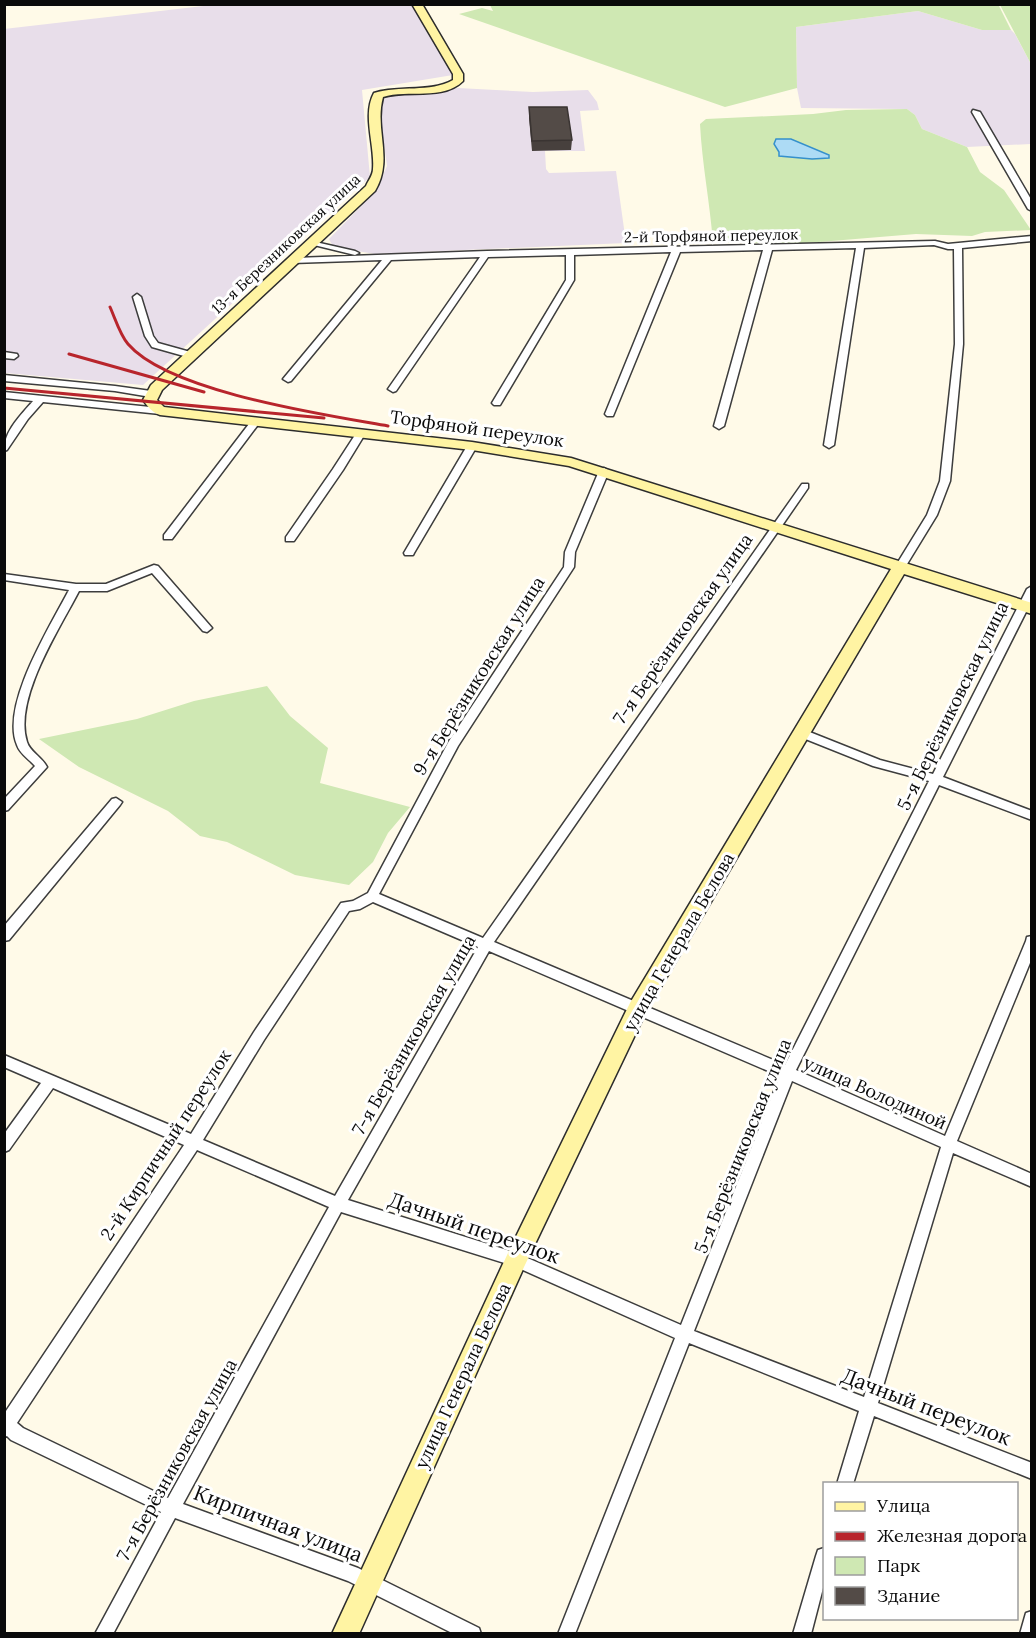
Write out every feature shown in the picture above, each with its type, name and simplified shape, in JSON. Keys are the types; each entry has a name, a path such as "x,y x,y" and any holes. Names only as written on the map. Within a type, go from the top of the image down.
{"street":[{"name":"13-я Березниковская улица","path":"151,394 366,194 378,177 380,164 375,121 377,97 392,92 451,86 459,80 458,74 417,4"},
{"path":"976,112 1032,209"},
{"name":"2-й Торфяной переулок","path":"295,261 488,253 676,251 935,243 948,247 1029,241"},
{"name":"2-й Торфяной переулок","path":"314,243 353,253 389,257"},
{"name":"улица Генерала Белова","path":"345,1634 516,1260 637,1009 942,494 959,344 958,245"},
{"path":"830,445 860,246"},
{"path":"719,426 768,248"},
{"path":"610,414 676,251"},
{"path":"393,389 488,253"},
{"path":"497,402 570,280 570,253"},
{"path":"288,379 389,257"},
{"path":"137,297 149,336 155,345 191,355"},
{"path":"4,378 47,384 118,387 151,394 152,405 160,411"},
{"name":"Торфяной переулок","path":"4,395 536,454 604,471 1027,607"},
{"path":"4,448 24,417 41,398"},
{"path":"168,537 255,422"},
{"path":"290,539 360,434"},
{"path":"409,553 472,446"},
{"name":"9-я Берёзниковская улица","path":"372,896 453,744 569,567 570,552 604,471"},
{"name":"7-я Берёзниковская улица","path":"103,1634 338,1204 486,944 805,486"},
{"path":"4,577 76,587 107,588 154,568 207,627"},
{"path":"4,807 41,765 21,745 18,727 20,702 33,670 76,587"},
{"name":"5-я Берёзниковская улица","path":"566,1634 788,1073 1027,607 1032,589"},
{"path":"802,733 877,763 937,779 1032,816"},
{"path":"4,936 116,801"},
{"name":"улица Володиной","path":"372,896 788,1073 948,1146 1032,1181"},
{"name":"2-й Кирпичный переулок","path":"5,1425 194,1142 259,1036 345,907 372,896"},
{"path":"846,1482 948,1146 1032,941"},
{"name":"Дачный переулок","path":"4,1061 338,1204 516,1260 686,1335 1032,1471"},
{"path":"4,1146 51,1081"},
{"name":"Кирпичная улица","path":"5,1425 17,1434 171,1508 368,1582 473,1634"},
{"path":"802,1634 823,1563"},
{"path":"1029,1634 1032,1619"}],"shaded area":[{"path":"212,5 413,5 453,75 362,90 370,177 143,385 5,373 4,29"},
{"path":"918,11 982,30 1011,30 1015,34 1031,64 1031,144 967,147 922,129 915,115 907,109 801,108 797,88 796,27"},
{"path":"458,88 533,92 588,90 597,102 599,110 580,111 585,151 545,151 546,169 549,173 616,171 626,243 375,254 333,247 329,239 376,191 387,166 380,116 380,97 398,93"}],"green space":[{"path":"998,4 1011,30 982,30 918,11 796,27 797,88 725,107 459,14 482,8 493,11 490,5"},
{"path":"1000,5 1031,5 1031,64"},
{"path":"907,109 915,115 922,129 967,147 980,172 1004,190 1031,230 985,232 972,236 916,234 807,243 713,243 700,124 706,119 813,114 846,110"},
{"path":"267,686 290,716 328,748 320,783 410,807 388,833 373,862 349,885 295,875 227,842 200,836 168,811 79,767 39,739 137,719 194,701"}],"water":[{"path":"776,139 791,139 829,155 829,158 779,156 774,144"}],"building":[{"path":"529,107 567,107 572,140 532,141"}],"railway":[{"path":"110,307 128,344 148,361 177,376 250,399 388,426"},
{"path":"69,354 204,392"},
{"path":"4,388 324,418"}]}
